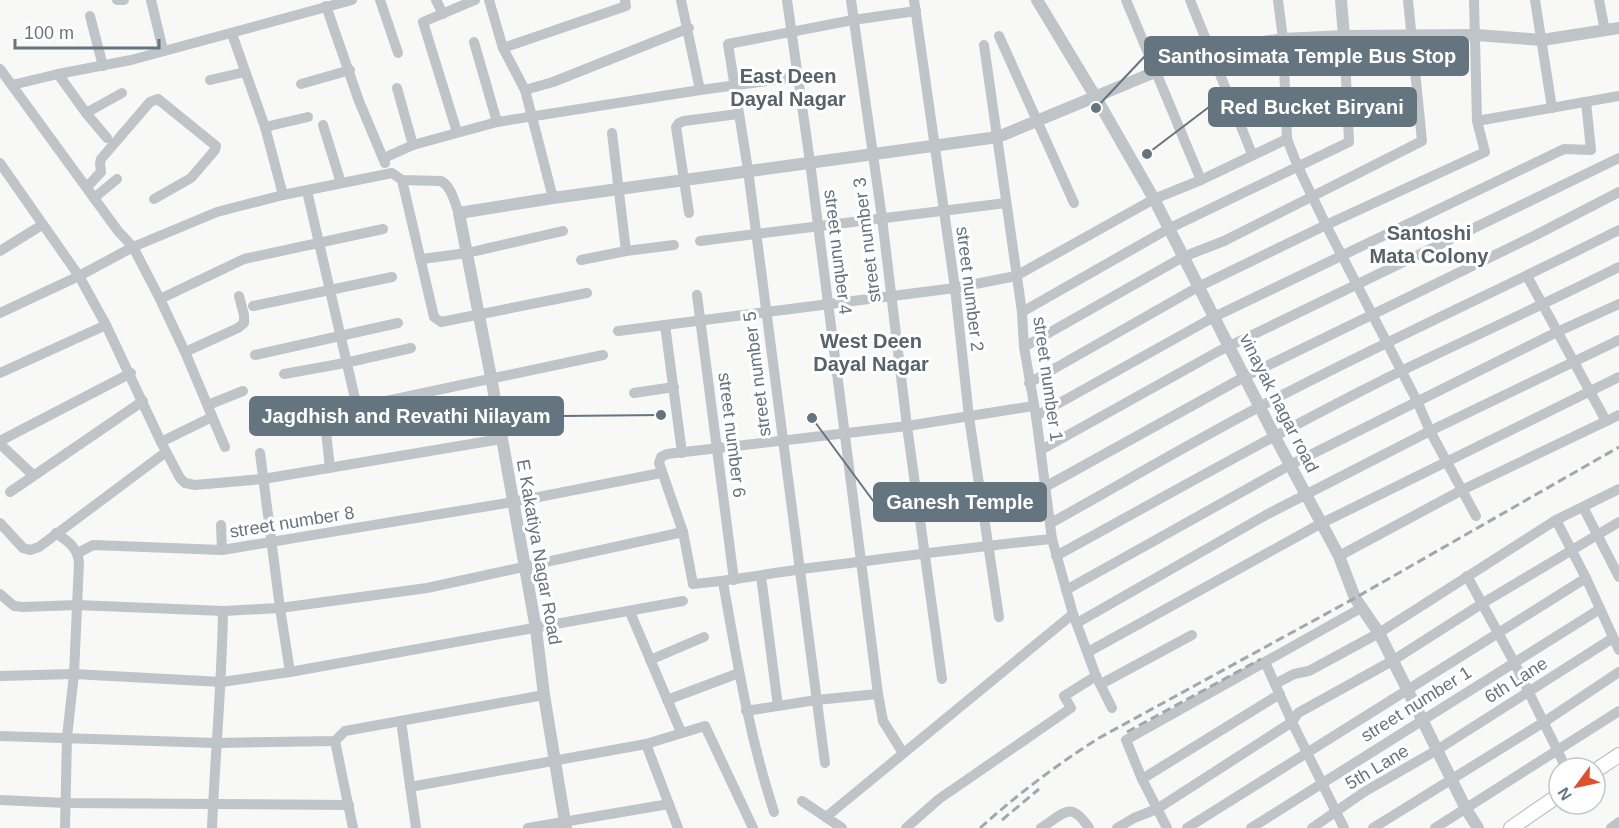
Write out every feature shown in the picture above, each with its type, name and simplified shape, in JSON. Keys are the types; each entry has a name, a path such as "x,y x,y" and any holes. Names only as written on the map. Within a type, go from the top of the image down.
{"main road":[{"path":"1511,828 1547,803"}],"street":[{"path":"117,0 124,0"},
{"path":"151,0 164,50"},
{"path":"5,78 58,74 131,60 352,0"},
{"path":"380,0 398,53"},
{"path":"436,0 443,14"},
{"path":"457,132 423,22 475,0"},
{"path":"489,0 503,48 525,90 553,198"},
{"path":"503,48 627,6 625,0"},
{"path":"681,0 700,90"},
{"name":"street number 4","path":"787,0 861,562 872,630 878,694 883,721 903,753"},
{"name":"street number 3","path":"851,0 942,679"},
{"name":"vinayak nagar road","path":"1037,0 1154,199 1320,524 1339,556 1361,608 1378,633 1466,809 1478,828"},
{"path":"1126,0 1201,180"},
{"path":"1190,0 1252,154"},
{"path":"1278,0 1283,39 1287,139 1326,225 1417,401 1430,431 1476,516"},
{"path":"1022,312 1168,229 1349,142 1341,0"},
{"path":"1024,348 1183,257 1224,241 1422,141 1408,0"},
{"path":"1029,382 1198,287 1485,152 1478,121 1474,0"},
{"path":"1535,0 1552,108"},
{"path":"1599,0 1605,31"},
{"path":"791,32 915,5"},
{"name":"street number 2","path":"915,5 955,288 969,417 999,617"},
{"path":"326,6 359,100 384,158 387,173"},
{"path":"90,16 103,66"},
{"path":"525,90 553,82 688,28"},
{"path":"0,313 79,276 133,247 217,212 283,195 387,173 394,174 402,180 446,184 459,213 934,144 998,137 1155,72 1243,45 1283,39 1344,36 1476,35 1542,40 1619,28"},
{"name":"street number 5","path":"791,32 728,44 748,171 825,763"},
{"path":"232,34 265,127 283,195"},
{"path":"999,36 1074,203"},
{"path":"474,42 497,122"},
{"name":"street number 1","path":"984,45 1052,539 1075,619 1112,708"},
{"path":"302,84 350,70"},
{"path":"210,80 245,72"},
{"path":"58,74 107,138"},
{"path":"384,158 413,145 457,132 532,115 797,77"},
{"path":"5,78 118,231 133,247 185,352 225,447"},
{"path":"398,88 413,145"},
{"path":"86,113 122,93"},
{"path":"1478,121 1619,96"},
{"path":"87,187 101,172 101,159 150,102 158,99 216,146 191,178 154,199"},
{"path":"1052,539 693,584 683,532 659,463 661,457 682,453 969,417 1035,411 1214,317 1564,149 1591,150 1586,102"},
{"path":"689,213 676,127 679,123 738,114"},
{"path":"265,127 308,117"},
{"path":"323,125 341,183"},
{"path":"612,133 626,251"},
{"path":"618,332 664,324 955,288 1017,276 1154,199 1201,180 1287,139"},
{"path":"1041,450 1229,346 1619,158"},
{"path":"0,163 79,276 131,373 164,447 185,483 195,485 263,480 501,439"},
{"path":"94,198 117,179"},
{"path":"402,180 434,317 438,321 587,293"},
{"path":"307,191 357,407"},
{"path":"1045,487 1244,377 1534,236 1619,192"},
{"path":"700,241 1006,203"},
{"name":"E Kakatiya Nagar Road","path":"459,213 536,629 565,825"},
{"path":"0,251 42,225"},
{"path":"160,299 244,259 383,229"},
{"path":"1051,523 1259,406 1619,230"},
{"path":"422,259 468,253 563,231"},
{"path":"581,260 674,245"},
{"path":"1056,556 1401,371 1543,306 1619,267"},
{"path":"1527,276 1606,421"},
{"path":"253,306 392,277"},
{"name":"street number 6","path":"697,295 717,449 739,673 757,761 774,812"},
{"path":"185,352 238,328 244,323 239,296"},
{"path":"1066,590 1290,465 1557,332 1619,304"},
{"path":"255,355 398,323"},
{"path":"0,373 106,324"},
{"path":"664,324 682,453"},
{"path":"826,817 903,753 1075,619 1266,515 1430,431 1619,340"},
{"path":"284,374 411,348"},
{"path":"268,426 603,355"},
{"path":"33,475 0,443 131,373"},
{"path":"1088,652 1320,524 1619,377"},
{"path":"634,393 674,387"},
{"path":"208,405 243,391"},
{"path":"10,492 143,401"},
{"path":"324,414 330,468"},
{"path":"1339,556 1462,490 1619,415"},
{"path":"0,523 23,548 30,550 39,547 164,447 212,417"},
{"path":"260,453 290,672"},
{"name":"street number 8","path":"78,553 93,545 222,550 513,502 661,472"},
{"path":"1142,779 1277,689 1294,674 1309,671 1378,633 1556,520 1619,489"},
{"path":"1583,507 1598,535 1615,557 1619,577"},
{"path":"1556,520 1619,650"},
{"path":"1117,828 1157,809 1292,722 1298,713 1392,661 1483,603 1619,522"},
{"path":"221,525 222,550"},
{"path":"0,594 14,606 77,605 223,611 280,609 427,588 683,532"},
{"path":"56,533 70,543 78,553 74,674 67,737 65,828"},
{"path":"761,576 778,706"},
{"path":"1467,576 1514,662 1559,756"},
{"path":"1187,828 1586,578"},
{"path":"0,676 74,674 222,682 536,629 682,601"},
{"path":"1167,828 1142,779 1126,740 1361,608"},
{"name":"street number 1","path":"1251,828 1600,609"},
{"path":"212,828 216,743 222,682 223,611"},
{"path":"630,612 681,732"},
{"path":"906,828 939,799 1071,708 1064,696 1192,635"},
{"path":"650,660 704,637"},
{"name":"6th Lane","path":"1437,750 1614,638"},
{"path":"1265,662 1344,828"},
{"path":"1373,828 1544,722 1619,672"},
{"path":"667,700 739,673"},
{"path":"0,736 216,743 335,741 345,731 544,694"},
{"path":"746,711 816,700 878,694"},
{"path":"1435,828 1619,711"},
{"path":"400,721 416,828"},
{"path":"410,787 646,744 705,726 753,828"},
{"path":"335,741 354,828"},
{"path":"646,744 678,828"},
{"name":"5th Lane","path":"1312,828 1364,792 1437,750"},
{"path":"0,800 66,803 349,805"},
{"path":"802,801 842,828"},
{"path":"528,828 565,825 669,804"},
{"path":"1041,828 1068,811 1074,811 1080,814 1089,828"},
{"path":"1611,828 1619,822"}],"railway":[{"path":"980,828 1037,781 1099,738 1355,598 1619,447"},
{"path":"1127,732 1261,659"},
{"path":"1002,820 1039,789"}],"place":[{"name":"Santhosimata Temple Bus Stop","path":"1096,108"},
{"name":"Red Bucket Biryani","path":"1147,154"},
{"name":"Jagdhish and Revathi Nilayam","path":"661,415"},
{"name":"Ganesh Temple","path":"812,418"}],"district":[{"name":"East Deen Dayal Nagar","path":"788,88"},
{"name":"Santoshi Mata Colony","path":"1429,244"},
{"name":"West Deen Dayal Nagar","path":"871,352"}]}
